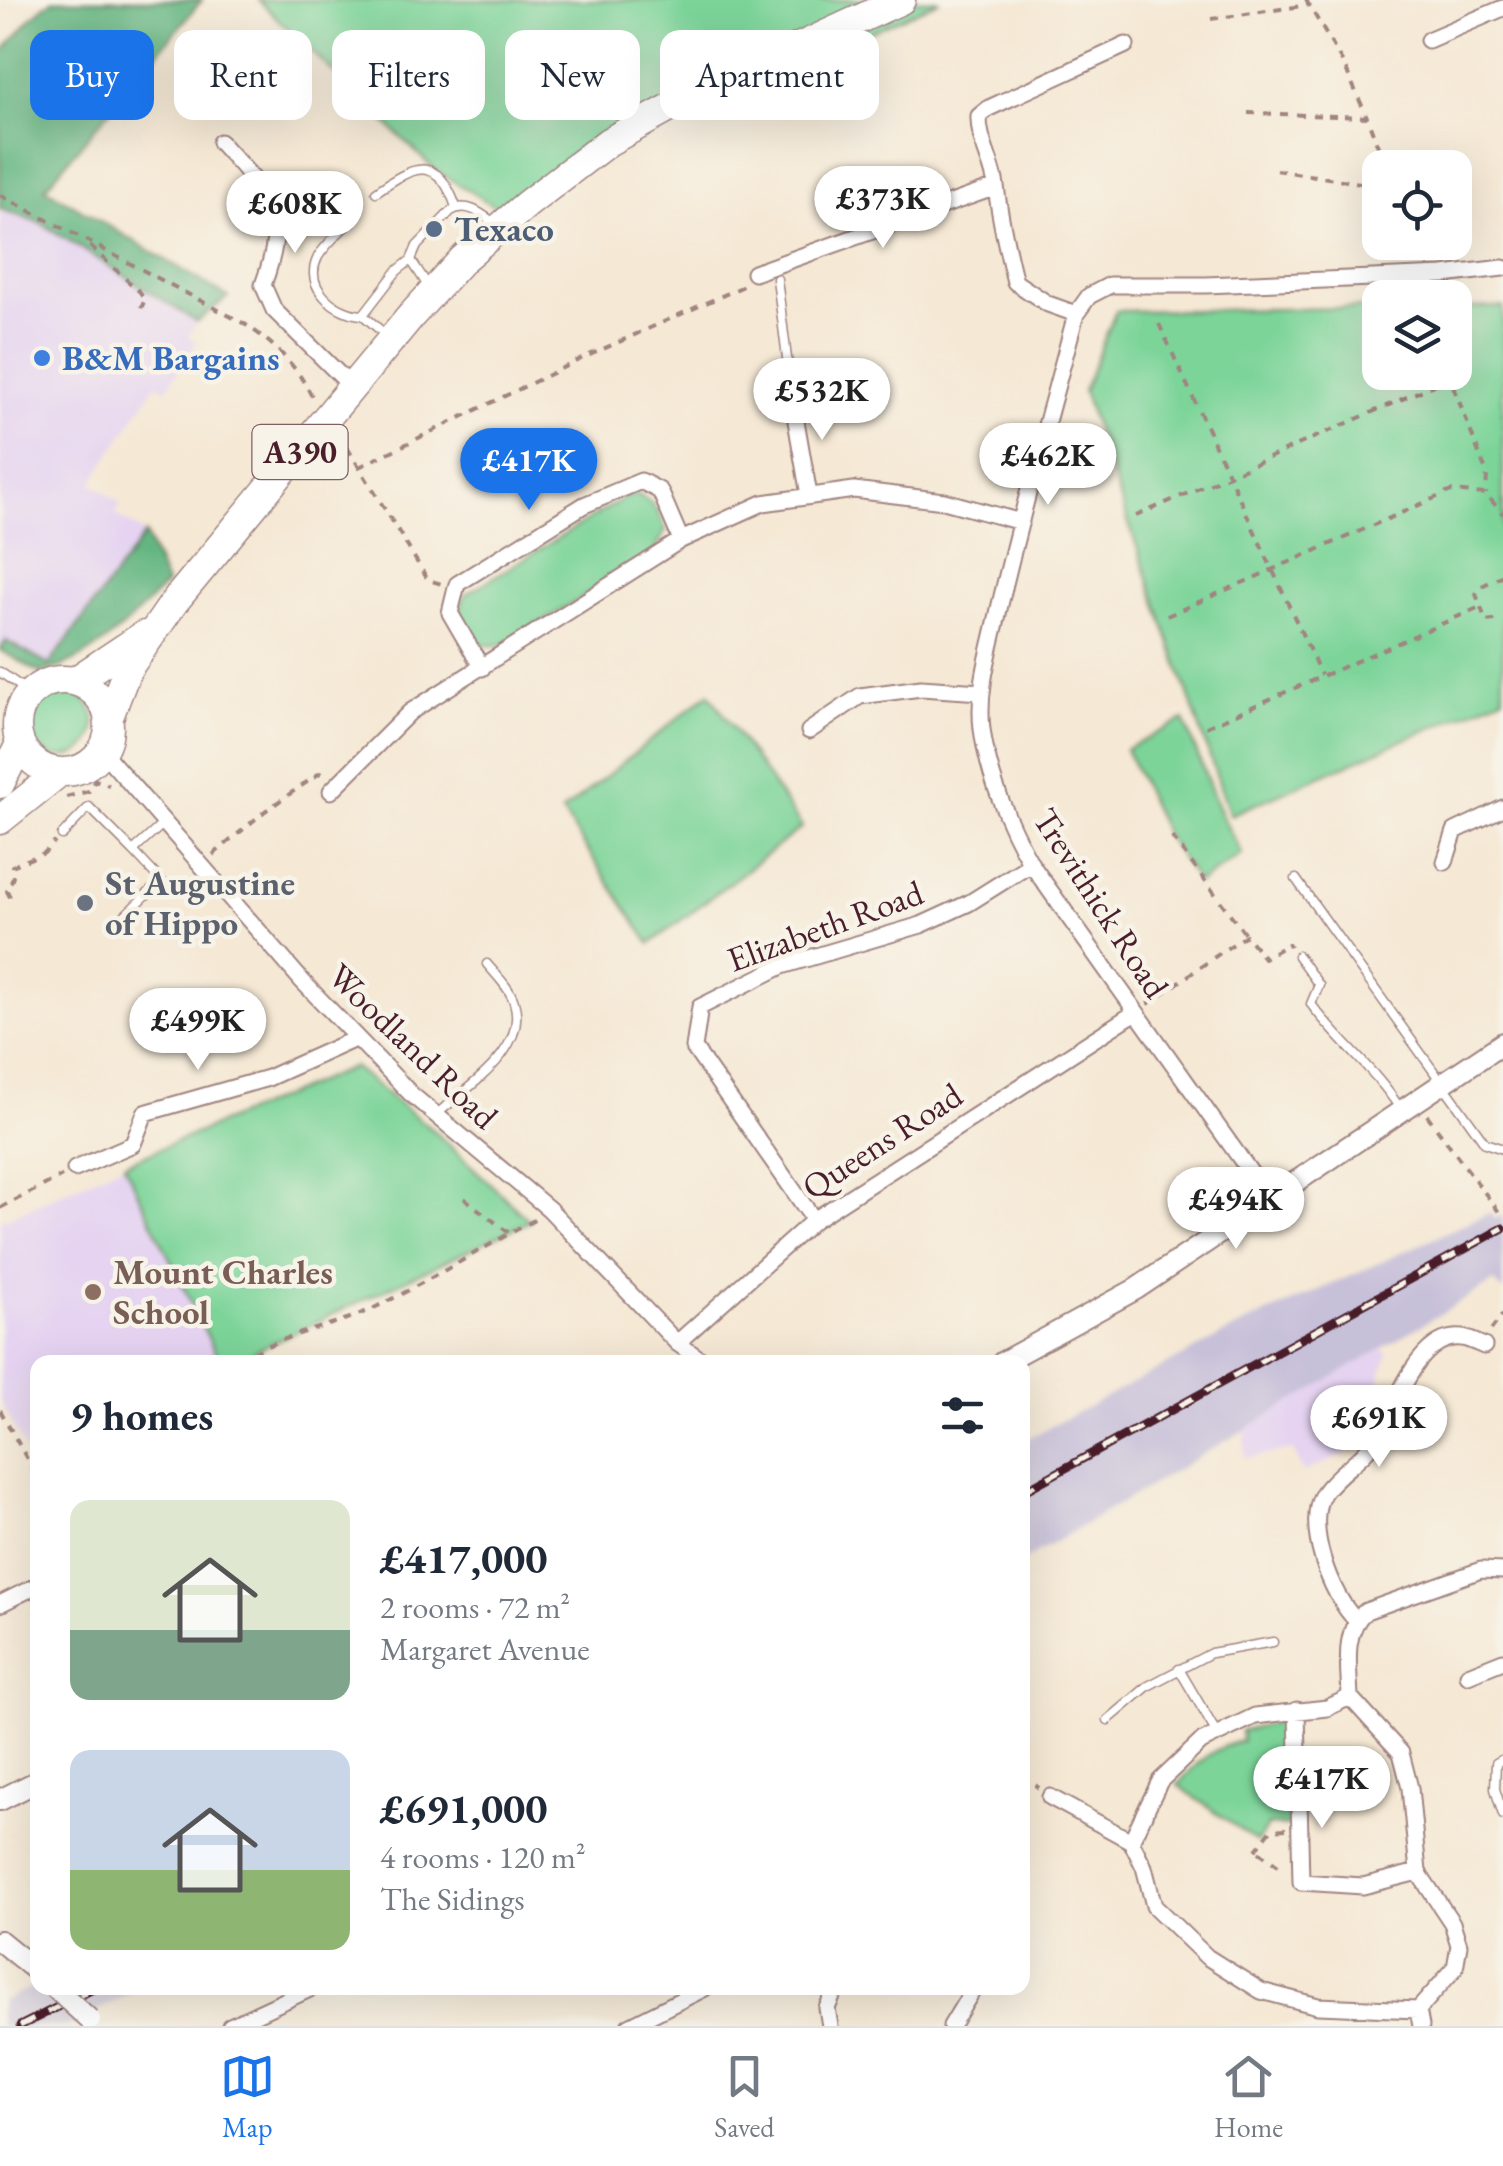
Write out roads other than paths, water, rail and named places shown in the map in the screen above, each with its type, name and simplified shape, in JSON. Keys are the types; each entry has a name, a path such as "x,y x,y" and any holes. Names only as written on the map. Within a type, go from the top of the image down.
{"highway":[{"name":"A390","path":"102,751 126,670 154,628 391,340 463,259 608,142 704,90 901,0"},
{"name":"A390","path":"30,693 58,680 75,681 154,628"},
{"path":"75,681 93,690 109,717"},
{"path":"0,784 20,744 18,717 30,693"},
{"path":"20,744 33,761 60,772"},
{"path":"0,820 60,772 82,768 102,751"}],"street":[{"path":"1428,40 1503,8"},
{"path":"1126,45 979,116 978,130 996,187 1015,282 1048,304 1076,314 1089,296 1110,285 1206,286 1503,268"},
{"path":"220,142 269,198 274,210 277,225 263,285 274,310 353,388"},
{"path":"754,273 996,187"},
{"name":"Trevithick Road","path":"1076,314 981,692 986,754 1014,835 1031,864 1270,1200"},
{"path":"792,398 809,495"},
{"path":"482,668 450,613 456,587 584,505 641,481 660,491 681,540"},
{"path":"331,791 410,712 681,540 764,503 854,490 944,501 1021,522"},
{"path":"809,731 860,696 920,688 981,692"},
{"name":"Woodland Road","path":"102,751 303,982 435,1116 549,1208 677,1343 694,1355"},
{"path":"1446,862 1456,831 1503,808"},
{"name":"Elizabeth Road","path":"814,1220 694,1048 700,1007 782,966 937,918 1031,864"},
{"name":"Queens Road","path":"677,1343 814,1220 1136,1012"},
{"path":"75,1169 133,1144 145,1113 268,1078 358,1038"},
{"path":"1015,1355 1136,1290 1503,1044"},
{"path":"1356,1619 1345,1609 1330,1583 1318,1511 1322,1495 1376,1439 1398,1392 1419,1360 1442,1340 1462,1338 1484,1346"},
{"path":"1050,1797 1131,1841 1144,1866 1154,1906 1206,1957 1260,1991 1318,2006 1420,2018 1454,1968 1459,1945 1452,1923 1418,1872 1410,1788 1401,1753 1350,1697 1349,1644 1356,1619 1366,1610 1480,1570 1502,1570 1503,1552"},
{"path":"0,1604 30,1589"},
{"path":"1468,1675 1503,1662"},
{"path":"1131,1841 1160,1780 1216,1732 1255,1716 1327,1708 1350,1697"},
{"path":"1297,1710 1301,1882 1362,1886 1418,1872"},
{"path":"0,1800 30,1785"},
{"path":"0,1940 30,1965"},
{"path":"62,1995 92,2023"},
{"path":"230,2026 297,1995"},
{"path":"629,2026 691,1995"},
{"path":"830,2026 827,2008 833,1995"},
{"path":"951,2026 970,1995"}],"lane":[{"path":"376,192 414,168 426,169 444,178 456,207"},
{"path":"364,315 397,271 411,260 417,246 456,207 472,208 500,227"},
{"path":"350,221 317,259 314,278 334,308 364,315 391,340"},
{"path":"411,260 432,293"},
{"path":"777,279 792,398"},
{"path":"0,672 30,693"},
{"path":"62,834 89,807 165,884 121,919"},
{"path":"134,851 166,822"},
{"path":"1296,879 1486,1143 1503,1149"},
{"path":"1298,956 1319,986 1311,1004 1388,1090 1409,1105"},
{"path":"435,1116 509,1048 517,1030 514,1000 487,964"},
{"path":"1108,1720 1148,1686 1179,1668 1211,1653 1272,1642"},
{"path":"1179,1668 1216,1732"},
{"path":"1503,1759 1496,1763 1495,1789 1503,1815"}],"railway":[{"path":"1030,1488 1503,1228"},
{"path":"20,2026 81,1995"}],"place":[{"name":"Texaco","path":"434,229"},
{"name":"B&M Bargains","path":"42,358"},
{"name":"St Augustine of Hippo","path":"85,903"},
{"name":"Mount Charles School","path":"93,1292"}]}
